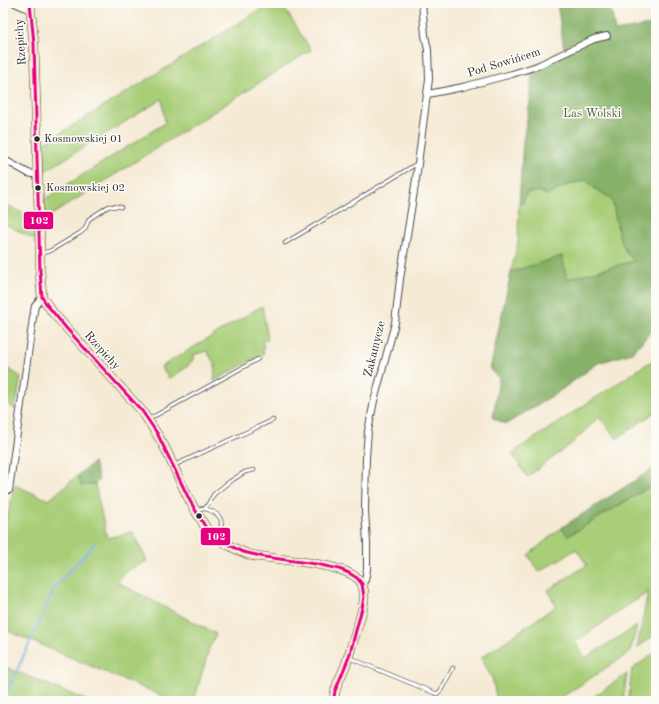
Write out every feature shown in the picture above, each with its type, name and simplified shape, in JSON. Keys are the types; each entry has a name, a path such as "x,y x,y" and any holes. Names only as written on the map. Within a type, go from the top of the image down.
{"street":[{"path":"16,3 30,6"},
{"name":"Zakamycze","path":"335,699 337,687 349,657 364,597 362,584 367,569 365,511 368,431 376,394 395,323 400,279 430,79 422,3"},
{"name":"Rzepichy","path":"30,6 34,44 42,297 53,314 142,411 157,433 195,510 206,528 216,537 234,548 251,555 316,564 339,569 353,575 362,584"},
{"name":"Pod Sowińcem","path":"428,94 463,87 519,72 537,66 594,39 607,36"},
{"path":"3,159 28,173 38,175"},
{"path":"9,490 33,316 35,306 42,297"}],"lane":[{"path":"285,243 418,163"},
{"path":"40,254 50,251 86,229 89,219 109,206 121,207"},
{"path":"147,420 258,359"},
{"path":"173,466 273,420"},
{"path":"205,509 214,494 229,482 245,472 254,470"},
{"path":"195,510 199,508 205,509 216,513 219,516 222,521 220,530 216,537"},
{"path":"349,657 437,694 441,690 453,668"}],"green space":[{"path":"271,3 281,3 311,50 45,219 43,200 165,123 162,99 42,173 43,144"},
{"name":"Las Wolski","path":"557,3 610,3 615,31 656,24 656,326 632,353 598,363 557,393 506,424 493,418 499,378 490,370 511,272 562,256 567,279 634,261 625,250 619,235 612,199 594,188 586,180 569,184 548,195 538,191 526,193 523,203 519,204 523,141 530,103 532,68 564,49"},
{"path":"586,180 594,188 612,199 619,235 625,250 634,261 566,279 562,256 511,272 518,242 519,204 523,203 526,193 538,191 548,195 569,184"},
{"path":"3,202 36,221 36,240 3,223"},
{"path":"262,306 268,339 262,340 264,348 262,349 264,353 214,381 215,365 207,351 193,355 195,357 187,367 169,379 161,367"},
{"path":"656,358 656,411 617,439 599,417 571,444 527,477 512,453"},
{"path":"3,365 21,377 15,409 3,401"},
{"path":"94,462 99,480 95,484 81,486 78,475"},
{"path":"656,467 656,483 568,536 561,528"},
{"path":"78,475 81,486 95,484 107,538 133,532 147,561 127,571 117,582 216,634 209,649 194,701 174,701 3,629 3,528 10,507 14,485 49,500"},
{"path":"656,483 656,634 637,648 648,592 575,642 585,658 637,626 630,652 556,701 497,701 492,678 481,658 556,606 548,590 587,565 576,549 539,572 528,555 561,528 568,536"},
{"path":"656,652 656,701 628,701 632,669"},
{"path":"3,666 88,701 3,701"},
{"path":"627,674 623,701 587,701"}],"waterway":[{"path":"3,701 55,587 95,543"}],"transit line":[{"name":"102","path":"30,3 34,44 42,297 67,329 142,411 157,433 190,501 206,528 221,541 243,552 339,569 357,578 362,584"},
{"name":"102","path":"335,701 335,691 349,657 362,608 364,597 362,584"}],"place":[{"name":"Kosmowskiej 01","path":"37,139"},
{"name":"Kosmowskiej 02","path":"38,188"}]}
